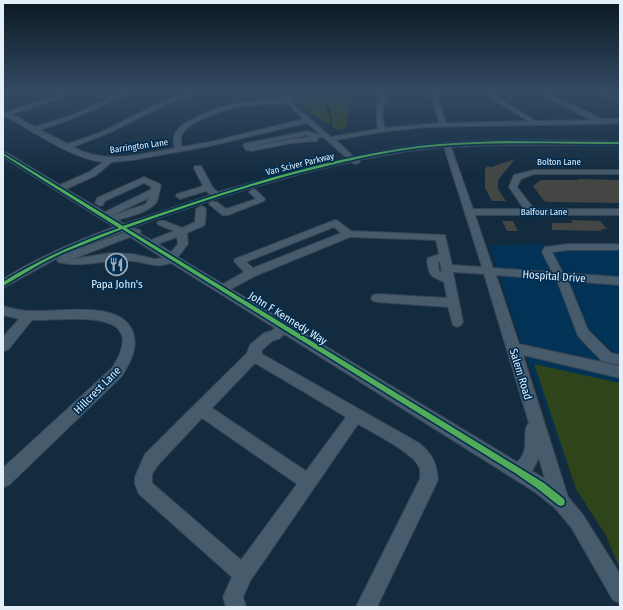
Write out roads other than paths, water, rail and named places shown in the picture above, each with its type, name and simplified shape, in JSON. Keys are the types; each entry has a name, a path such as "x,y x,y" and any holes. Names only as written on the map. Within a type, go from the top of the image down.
{"street":[{"name":"Barrington Lane","path":"19,120 78,153 95,159 110,160 128,159 234,140 307,120"},
{"path":"35,129 60,120"},
{"path":"68,147 116,128 130,120"},
{"path":"179,150 176,140 177,134 196,120"},
{"path":"310,120 356,162"},
{"path":"379,120 382,130"},
{"path":"531,120 535,124"},
{"path":"315,136 314,139 292,141 252,149 247,145 308,133 315,136 328,137 442,124 620,122"},
{"name":"Van Sciver Parkway","path":"448,148 620,143"},
{"name":"Van Sciver Parkway","path":"159,219 201,209 215,200 253,192 356,162 412,148 620,148"},
{"name":"Salem Road","path":"448,148 514,348 561,502 577,521 620,593"},
{"name":"John F Kennedy Way","path":"3,154 222,289 279,331 517,471 541,486 561,502"},
{"path":"60,188 92,174 110,160"},
{"name":"Van Sciver Parkway","path":"3,284 24,270 69,248 215,200 276,177 356,162"},
{"path":"198,168 215,200 225,212 259,201 261,199 253,192"},
{"name":"Bolton Lane","path":"531,212 513,187 517,177 534,172 620,172"},
{"path":"89,208 100,203 100,200 144,180 157,186 154,192 153,200 149,206 107,218"},
{"path":"180,196 208,186"},
{"path":"107,218 115,211 154,192"},
{"path":"100,203 115,211"},
{"path":"149,206 159,219 182,230"},
{"path":"150,244 200,224 201,209"},
{"name":"Balfour Lane","path":"469,212 620,212"},
{"path":"251,273 239,261 335,223 349,234"},
{"name":"Van Sciver Parkway","path":"3,287 127,230"},
{"path":"62,260 71,263 82,263 104,257 131,257 159,263 171,257 183,244 182,230"},
{"path":"222,289 251,273 349,234 441,237 445,256 432,260 434,273 448,274 457,322"},
{"path":"619,249 568,247 549,249 547,252 556,268 583,333 607,357 620,360"},
{"name":"Hospital Drive","path":"448,274 488,272 620,281"},
{"path":"377,298 453,303"},
{"name":"Hillcrest Lane","path":"3,310 14,314 29,316 96,316 107,318 123,327 128,333 130,342 124,362 117,372 3,478"},
{"path":"3,346 29,316"},
{"path":"243,574 145,488 142,481 144,472 151,460 202,410 255,354 262,353 275,341 279,331"},
{"path":"514,348 620,372"},
{"path":"255,354 422,455 429,467 429,480 366,607"},
{"path":"517,471 525,468 531,460 535,441 530,402"},
{"path":"202,410 308,482"},
{"path":"236,607 233,597 243,574 356,415"}],"waterway":[{"path":"330,127 331,120"}],"place":[{"name":"Papa John's","path":"117,264"}]}
